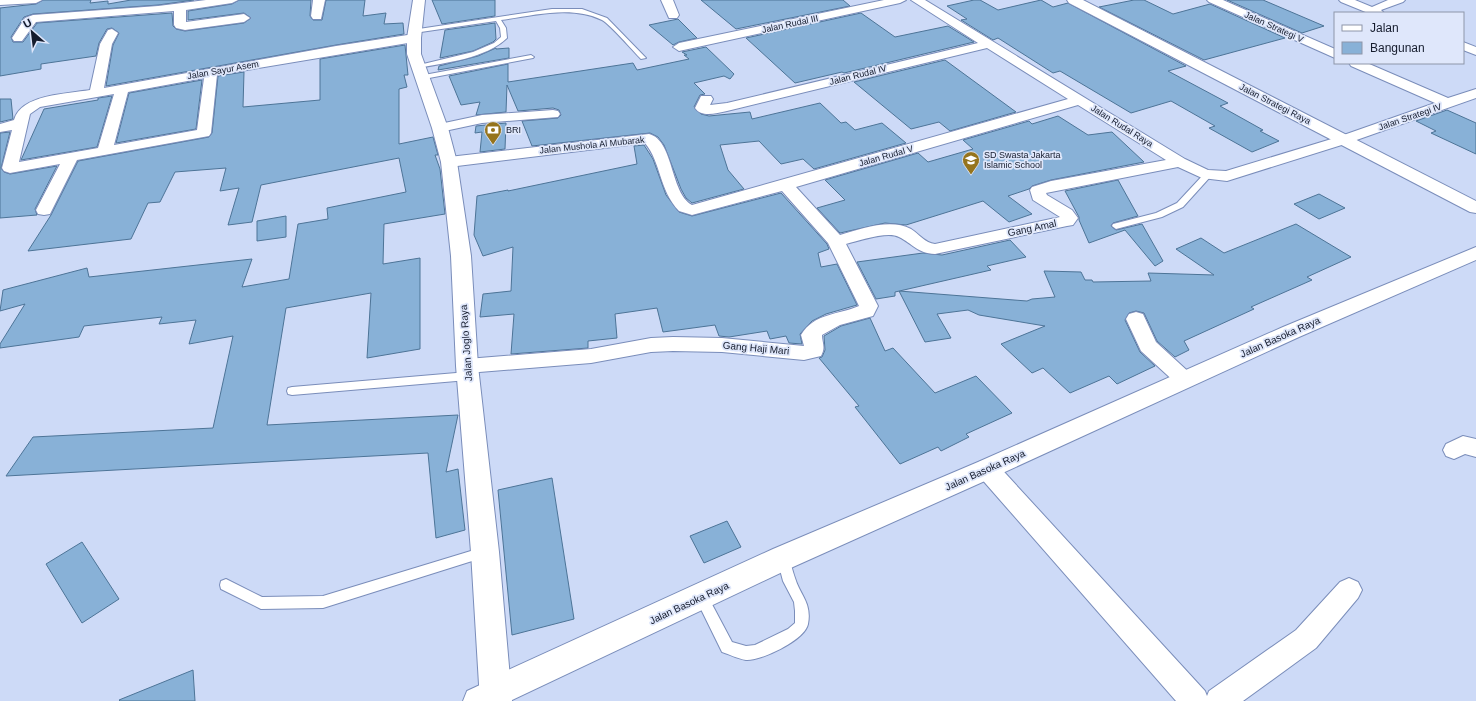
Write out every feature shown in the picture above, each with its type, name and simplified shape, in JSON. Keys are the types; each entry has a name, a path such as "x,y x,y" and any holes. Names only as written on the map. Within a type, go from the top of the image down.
{"street":[{"path":"0,2 36,0"},
{"path":"18,38 29,21 33,19 140,6 180,7 232,0"},
{"path":"316,16 319,0"},
{"name":"Jalan Joglo Raya","path":"419,0 414,34 414,54 440,128 449,162 461,256 467,371 485,552 489,698"},
{"path":"667,0 673,15"},
{"name":"Jalan Rudal III","path":"680,46 806,21 900,0"},
{"name":"Jalan Rudal Raya","path":"917,0 1180,162 1206,176 1227,176 1343,140"},
{"name":"Jalan Strategi Raya","path":"1073,0 1476,208"},
{"name":"Jalan Strategi V","path":"1213,0 1334,54"},
{"path":"1345,0 1378,10 1399,0"},
{"path":"180,7 179,23 180,25 185,26 244,18"},
{"path":"96,93 106,44 112,33"},
{"name":"Jalan Sayur Asem","path":"22,123 24,113 32,105 336,50 414,34"},
{"name":"Jalan Rudal IV","path":"706,99 702,108 704,110 727,107 989,44"},
{"path":"1464,46 1476,51"},
{"path":"1358,64 1449,104"},
{"path":"0,128 22,123 10,168 204,133 211,73"},
{"path":"104,152 122,89"},
{"name":"Jalan Strategi IV","path":"1343,140 1449,104 1476,93"},
{"name":"Jalan Rudal V","path":"692,210 785,185 1080,100"},
{"path":"440,128 482,119 554,114"},
{"name":"Jalan Mushola Al Mubarak","path":"449,162 649,138 655,145 671,188 682,207 692,210"},
{"path":"44,210 72,158"},
{"name":"Gang Amal","path":"836,241 892,230 902,232 928,249 935,249 1067,221 1070,218 1039,197 1038,190 1051,186 1180,162"},
{"name":"Gang Haji Mari","path":"467,371 591,356 651,345 722,345 804,353 814,351 815,346 811,335 813,330 826,323 866,311 868,306 836,241 785,185"},
{"name":"Jalan Basoka Raya","path":"489,698 783,558 987,470 1291,332 1476,253"},
{"path":"1136,319 1148,346 1185,380"},
{"path":"1454,450 1463,445 1476,448"},
{"path":"987,470 1195,701"},
{"path":"1219,701 1306,638 1349,590"}],"lane":[{"path":"414,34 552,11 582,11 605,19 643,58"},
{"path":"421,72 498,44 504,38 503,28 498,20"},
{"path":"421,72 531,57"},
{"path":"1116,226 1159,215 1180,204 1206,176"},
{"path":"292,391 467,371"},
{"path":"226,585 261,603 323,602 485,552"},
{"path":"700,597 727,647 746,653 768,648 793,634 801,625 802,611 800,601 789,581 783,558"}],"building":[{"path":"43,0 91,0 90,3 108,1 108,4 131,0 194,0 158,5 33,14 24,17 11,37 13,42 23,42 37,23 172,13 173,26 176,29 185,31 244,23 251,18 244,13 188,20 188,11 232,4 239,0 311,0 310,16 313,20 322,20 326,0 365,0 363,16 386,13 384,24 403,23 404,34 106,86 113,45 119,33 112,28 107,29 99,43 96,56 41,64 41,69 0,76 0,8 36,4"},
{"path":"432,0 495,0 495,16 442,24"},
{"path":"701,0 843,0 850,6 736,29"},
{"path":"980,0 998,10 1041,0 1053,7 1068,3 1186,66 1168,71 1228,103 1220,106 1263,130 1260,131 1279,141 1252,152 1209,128 1215,126 1171,101 1131,113 1060,71 1053,73 998,38 993,40 961,20 967,19 947,6"},
{"path":"1134,0 1144,0 1173,14 1210,4 1285,38 1204,60 1099,7"},
{"path":"1227,0 1263,0 1324,26 1302,33"},
{"path":"861,13 895,37 948,26 974,42 795,83 746,38"},
{"path":"678,19 697,38 673,45 649,25"},
{"path":"495,23 496,39 493,42 473,51 440,58 445,30"},
{"path":"405,45 408,75 404,75 407,87 399,89 399,144 433,137 438,155 435,155 440,169 445,214 384,224 383,264 420,258 420,349 367,358 371,293 286,308 267,425 458,415 446,472 458,469 465,530 436,538 428,453 6,476 33,437 213,428 233,336 189,344 196,320 159,324 162,317 84,326 79,337 0,348 0,344 25,304 0,311 3,290 87,268 89,277 252,259 242,287 289,279 298,224 328,219 327,208 406,192 399,158 261,185 252,222 228,225 239,188 220,191 226,168 175,172 160,202 148,203 131,239 28,251 51,215 78,161 209,137 212,133 218,76 244,72 243,107 320,100 320,59"},
{"path":"706,47 734,74 730,79 724,76 694,83 705,94 700,95 694,107 701,114 709,116 750,112 752,119 820,103 841,123 846,122 855,130 882,123 906,143 814,169 803,159 781,164 759,141 720,145 728,170 744,189 692,203 686,198 681,189 664,145 658,137 650,133 532,146 522,121 558,118 561,115 559,110 553,108 518,111 507,85 506,112 476,115 480,102 461,105 449,76 508,64 508,82 633,63 637,70 689,59 684,55 687,55 682,52"},
{"path":"496,48 509,48 509,58 438,70 439,66 478,56"},
{"path":"945,60 1016,112 950,131 939,122 911,129 854,82"},
{"path":"202,80 196,129 116,143 129,93"},
{"path":"112,96 97,147 21,160 44,109 98,100 98,98"},
{"path":"0,99 11,99 13,119 0,122"},
{"path":"1447,110 1476,123 1476,154 1431,133 1436,131 1416,121"},
{"path":"1058,116 1088,135 1112,132 1144,162 1051,180 1008,196 1032,214 1009,222 983,201 906,225 885,223 840,233 817,208 845,200 825,180 918,153 928,162 973,149 963,140 1029,121 1032,124"},
{"path":"506,123 505,149 480,152 482,132 475,133 476,126"},
{"path":"10,132 1,168 4,172 10,174 57,166 35,209 37,215 0,218 0,133"},
{"path":"644,145 653,159 666,195 679,212 692,216 781,193 827,244 829,249 818,253 821,267 837,264 857,305 826,314 812,321 800,334 802,344 789,343 786,336 770,339 767,331 729,337 719,336 715,325 663,332 657,308 615,314 617,338 588,341 588,348 511,354 514,314 480,317 483,294 511,291 513,247 483,256 474,235 477,196 637,164 634,146"},
{"path":"1118,180 1138,216 1113,223 1111,226 1116,230 1142,224 1163,261 1155,266 1125,230 1089,243 1079,217 1065,191"},
{"path":"1319,194 1345,208 1319,219 1294,204"},
{"path":"286,216 286,237 257,241 257,221"},
{"path":"1296,224 1351,257 1307,277 1312,280 1251,307 1254,309 1184,341 1189,350 1175,357 1157,341 1144,313 1136,311 1129,313 1125,320 1140,352 1155,366 1117,384 1109,376 1070,393 1043,368 1032,373 1001,344 1045,326 979,315 968,310 937,314 951,338 925,342 899,291 1027,301 1032,299 1055,297 1044,271 1081,272 1085,280 1092,280 1093,282 1151,281 1148,273 1214,275 1176,249 1201,238 1224,253"},
{"path":"1010,240 1026,257 987,266 991,270 895,292 895,296 876,299 857,262 923,253 942,255"},
{"path":"870,318 885,351 893,348 935,393 976,376 1012,413 966,434 969,437 941,451 938,447 900,464 855,407 859,406 819,358 822,357 825,350 824,336 841,326"},
{"path":"552,478 574,619 512,635 498,490"},
{"path":"727,521 741,547 704,563 690,536"},
{"path":"82,542 119,599 82,623 46,564"},
{"path":"193,670 195,701 119,700"}],"place":[{"name":"BRI","path":"493,145"},
{"name":"SD Swasta Jakarta Islamic School","path":"971,175"}]}
